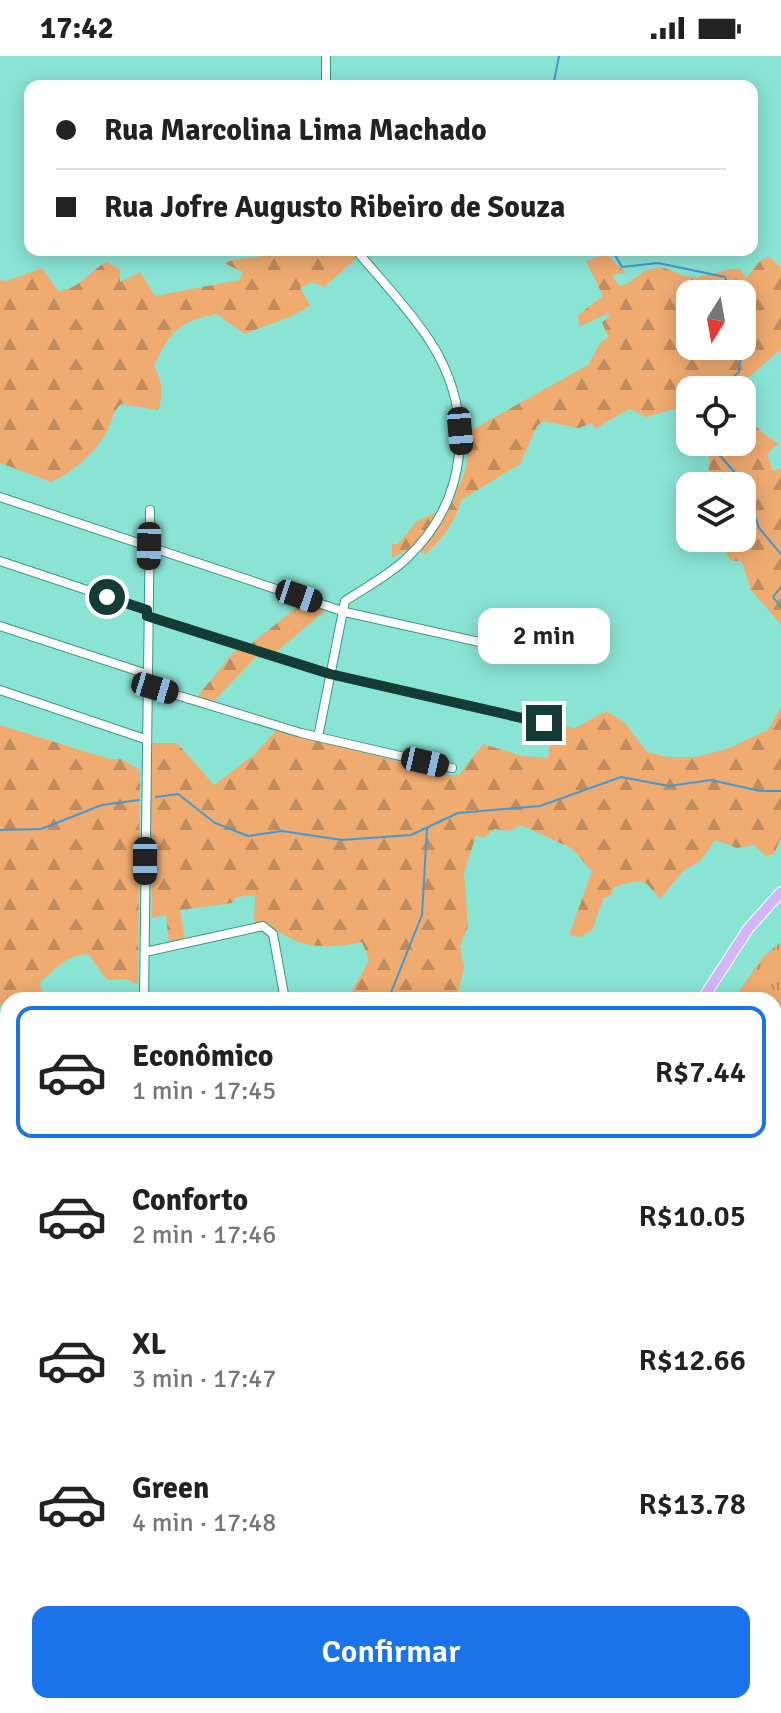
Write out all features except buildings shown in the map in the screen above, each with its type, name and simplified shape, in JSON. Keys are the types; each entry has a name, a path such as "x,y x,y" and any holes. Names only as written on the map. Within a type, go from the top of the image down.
{"main road":[{"path":"707,992 748,929 781,892"}],"street":[{"path":"326,56 326,80"},
{"path":"318,737 345,601 404,561 428,536 448,504 458,475 461,449 458,413 447,372 429,340 361,256"},
{"path":"0,497 345,612 542,656"},
{"path":"144,992 150,510"},
{"path":"0,561 330,674 544,723"},
{"path":"0,626 147,674"},
{"path":"147,686 318,737 452,768"},
{"path":"0,690 145,739"},
{"path":"145,952 258,927 266,928 275,939 284,992"}],"green space":[{"path":"258,256 354,256 356,259 324,287 312,282 300,288 310,305 279,321 245,334 216,314 193,320 177,330 154,366 161,388 158,410 121,404 97,446 83,461 59,478 51,482 0,463 0,280 7,281 42,268 58,291 66,290 107,262 120,270 120,282 140,272 155,296 239,280 243,272 224,263"},
{"path":"600,256 608,256 626,273 612,275 619,286 657,268 692,277 740,269 746,278 761,260 770,257 781,268 781,349 750,376 676,376 676,408 646,417 629,409 595,429 592,423 579,428 543,421 537,426 520,464 461,500 451,524 430,550 424,555 421,549 413,547 392,558 392,544 398,544 417,521 451,505 466,468 470,431 588,365 601,342 608,337 602,322 609,317 608,313 579,327 578,315 603,296 586,261"},
{"path":"756,426 778,443 767,454 773,471 781,468 781,625 751,590 742,562 730,560 726,552 756,552 756,472 709,472 708,456 756,456"},
{"path":"305,601 327,609 274,654 257,656 212,703 197,697 237,648 252,643"},
{"path":"781,707 781,837 774,854 766,856 754,845 737,848 715,840 700,861 683,871 660,899 646,883 636,881 614,887 611,896 604,897 592,930 580,937 569,935 592,871 571,848 521,825 510,831 494,829 484,838 476,835 464,873 468,926 460,946 464,968 458,992 351,992 369,960 362,942 337,946 312,945 296,941 271,928 254,925 255,895 236,897 232,903 180,910 185,939 169,942 166,915 152,918 150,743 177,743 214,785 255,754 277,729 448,775 459,775 483,744 522,756 548,758 553,724 575,728 606,711 624,722 647,752 668,757 696,757 727,749 768,730"},
{"path":"0,725 109,759 121,759 140,770 138,985 126,979 107,980 88,954 73,957 40,982 42,992 0,992"},
{"path":"781,942 781,992 739,992 763,957"}],"waterway":[{"path":"554,80 559,56"},
{"path":"616,256 622,267 658,263 725,277 726,280"},
{"path":"735,376 739,372 740,360"},
{"path":"720,456 745,484 759,528 781,554"},
{"path":"781,587 773,597 781,607"},
{"path":"156,797 178,794 215,823 248,836 282,831 342,840 411,835 458,813 540,806 621,777 669,786 711,780 760,791 781,791"},
{"path":"0,830 41,829 102,805 139,800"},
{"path":"391,992 422,915 427,828"}],"route":[{"path":"107,597 147,610 147,616 330,674 544,723"}]}
